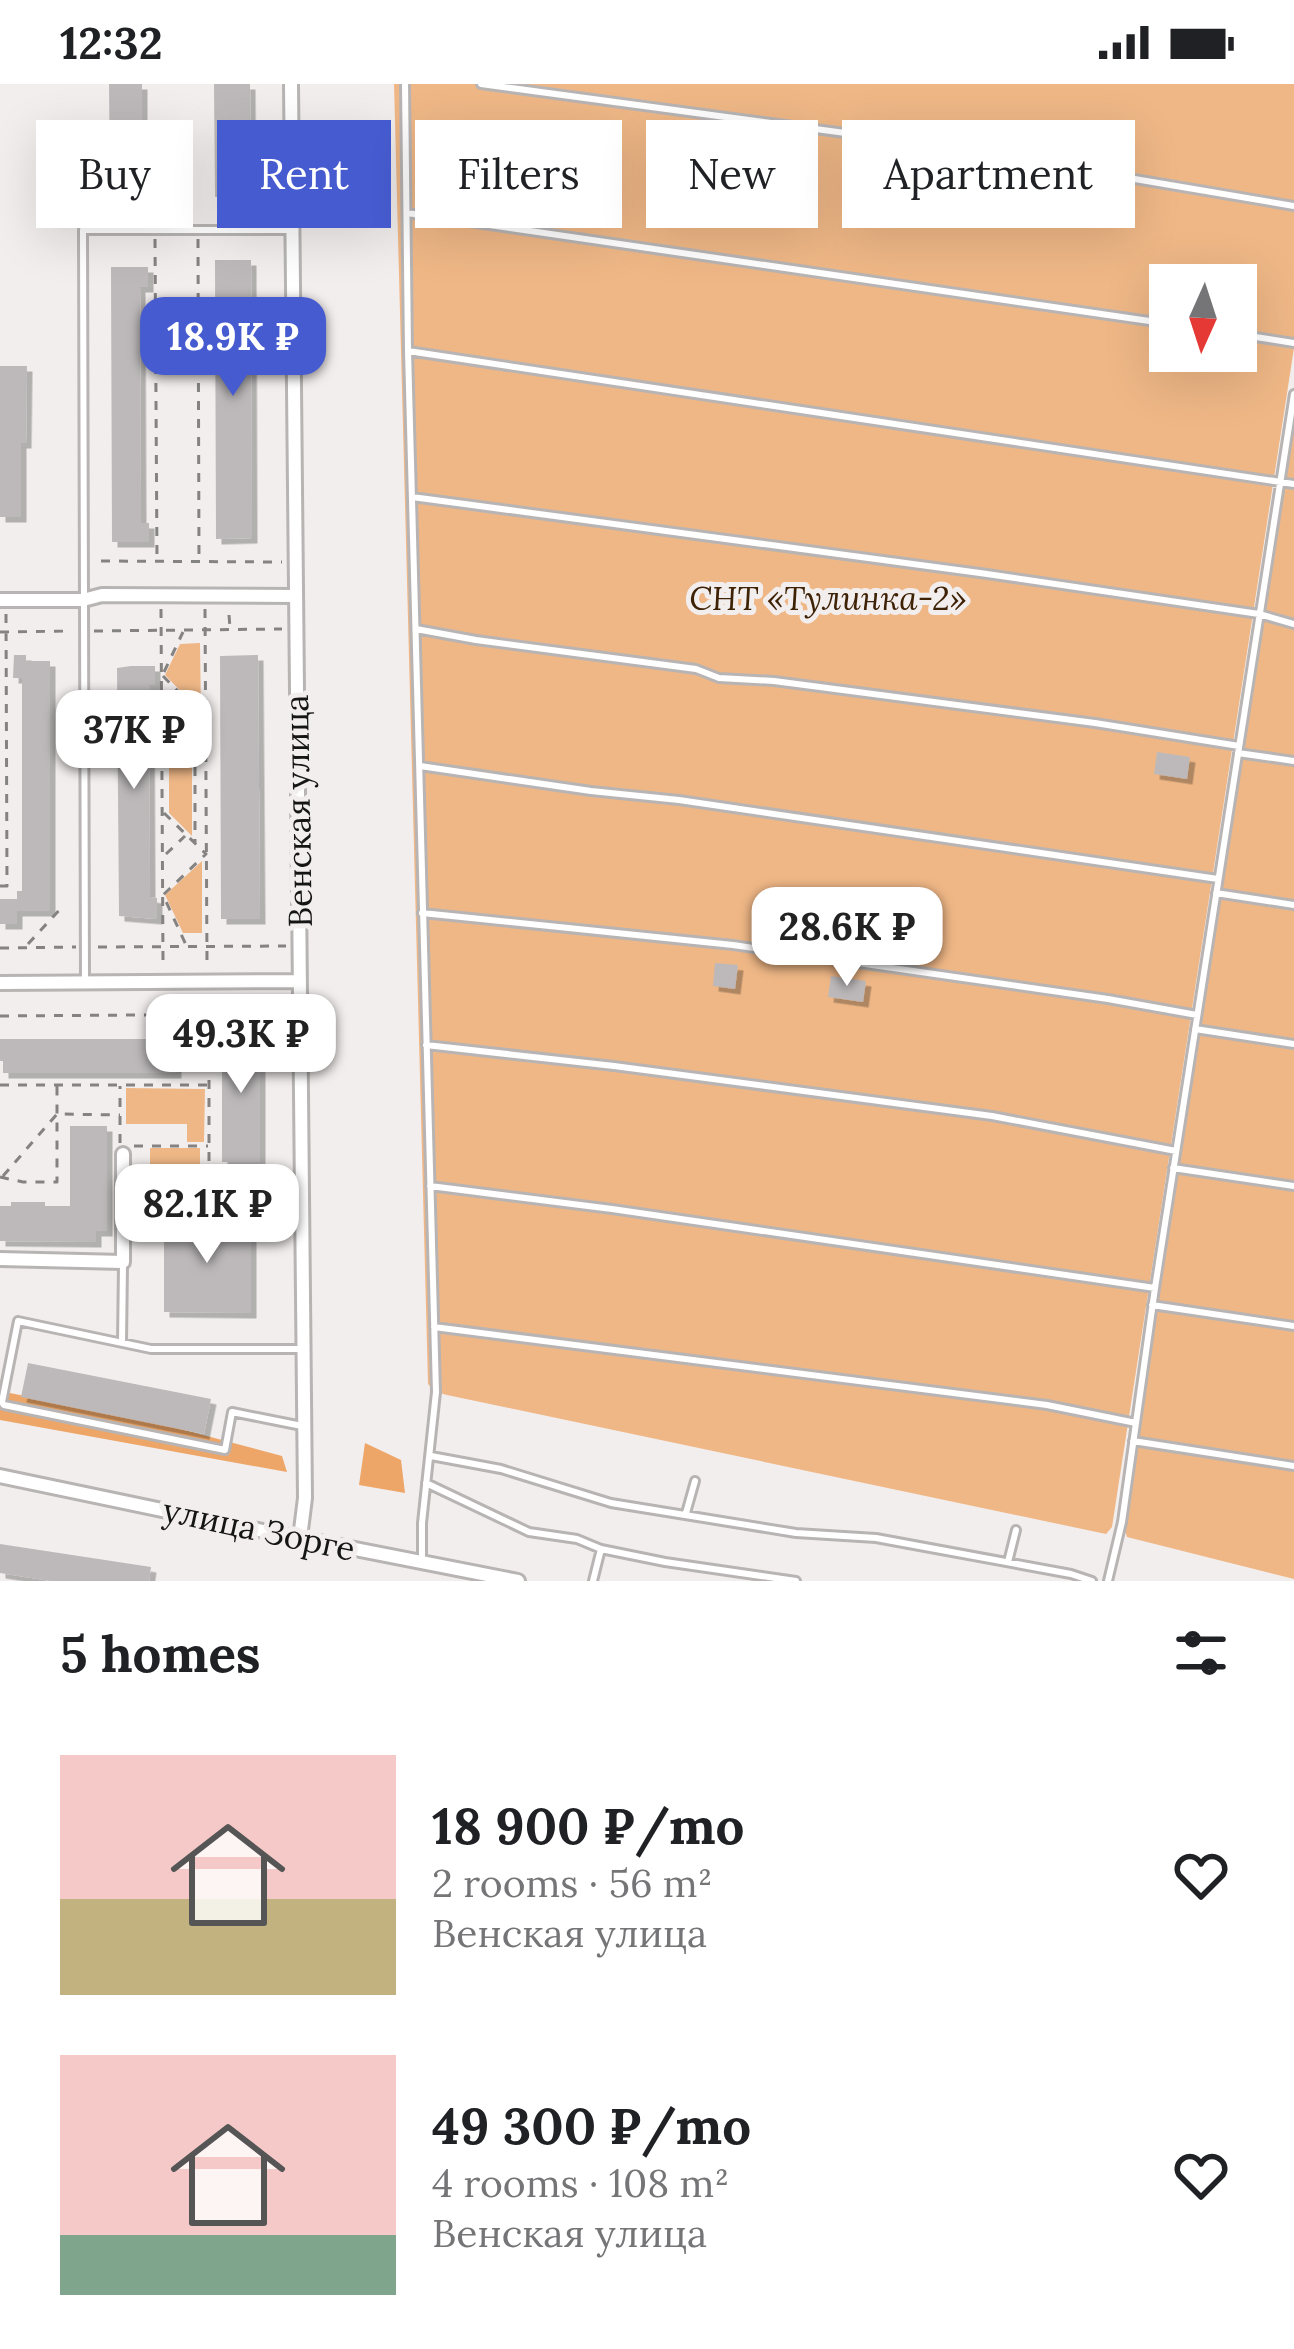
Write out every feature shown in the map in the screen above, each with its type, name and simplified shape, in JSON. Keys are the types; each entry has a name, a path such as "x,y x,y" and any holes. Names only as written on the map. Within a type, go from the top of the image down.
{"street":[{"name":"Венская улица","path":"291,84 305,1498 300,1538"},
{"path":"3,600 82,600 102,595 296,596"},
{"path":"0,983 300,981"},
{"path":"0,1259 123,1262 122,1150"},
{"path":"123,1192 302,1192"},
{"name":"улица Зорге","path":"0,1476 518,1581"}],"lane":[{"path":"405,84 436,1392 422,1562"},
{"path":"481,84 934,146 1294,206"},
{"path":"407,213 1149,321"},
{"path":"85,982 83,230 292,230"},
{"path":"1257,337 1294,343"},
{"path":"408,351 1294,484"},
{"path":"1108,1581 1122,1522 1294,394"},
{"path":"412,496 980,573 1259,614 1294,624"},
{"path":"416,629 696,669 718,679 774,681 1072,720 1294,761"},
{"path":"418,766 1218,879"},
{"path":"1216,893 1294,905"},
{"path":"422,913 733,945 1197,1015"},
{"path":"1195,1029 1294,1044"},
{"path":"426,1045 992,1115 1176,1150"},
{"path":"1173,1168 1294,1186"},
{"path":"430,1186 1155,1288"},
{"path":"251,1226 302,1226"},
{"path":"122,1342 123,1262"},
{"path":"1152,1305 1294,1326"},
{"path":"303,1348 151,1348 18,1322 2,1404 225,1450 232,1412 304,1426"},
{"path":"434,1327 1047,1405 1136,1423"},
{"path":"1133,1441 1294,1466"},
{"path":"429,1456 501,1469 611,1503 796,1533 876,1538 1092,1581"},
{"path":"686,1513 695,1480"},
{"path":"426,1483 529,1532 664,1562 796,1581"},
{"path":"1008,1562 1016,1530"},
{"path":"593,1581 601,1549"}],"path":[{"path":"155,230 157,561"},
{"path":"198,230 199,561"},
{"path":"101,561 296,562"},
{"path":"161,595 163,962"},
{"path":"205,595 207,962"},
{"path":"0,886 7,886 3,600"},
{"path":"230,615 230,630"},
{"path":"3,632 296,629"},
{"path":"162,675 184,630"},
{"path":"0,653 6,646"},
{"path":"162,675 206,719"},
{"path":"162,713 185,738"},
{"path":"162,759 206,719"},
{"path":"194,729 195,843"},
{"path":"163,812 206,854"},
{"path":"163,857 187,835"},
{"path":"0,853 7,846"},
{"path":"163,895 206,854"},
{"path":"163,895 187,947"},
{"path":"25,948 63,906"},
{"path":"0,948 299,946"},
{"path":"135,1003 135,1015"},
{"path":"209,1192 215,1003"},
{"path":"35,1004 35,1016"},
{"path":"89,1004 89,1015"},
{"path":"0,1016 300,1013"},
{"path":"58,1084 57,1114 57,1182 1,1177 57,1114 120,1115"},
{"path":"120,1084 122,1150 209,1146"},
{"path":"0,1085 209,1085"}],"green space":[{"name":"СНТ «Тулинка-2»","path":"394,84 1294,84 1294,348 1112,1527 1106,1534 436,1392 428,1384"},
{"path":"1294,410 1294,1579 1127,1537 1124,1528"},
{"path":"200,643 201,712 165,675 180,644"},
{"path":"172,758 192,758 192,836 169,813"},
{"path":"202,861 202,933 183,933 165,895"},
{"path":"126,1088 205,1089 204,1142 187,1142 187,1124 126,1124"},
{"path":"150,1148 200,1148 200,1179 150,1179"}],"shaded area":[{"path":"0,1391 154,1422 282,1456 287,1472 0,1420"},
{"path":"365,1443 401,1460 405,1493 359,1485"}],"building":[{"path":"109,84 142,84 142,120 109,120"},
{"path":"214,84 250,84 250,120 217,120 215,197"},
{"path":"215,260 251,260 252,538 216,539"},
{"path":"111,267 148,267 148,287 140,287 141,523 149,523 149,542 112,542"},
{"path":"0,366 27,366 21,517 0,517"},
{"path":"14,655 26,655 26,661 50,661 50,911 17,911 17,924 0,924 0,899 17,899 17,891 22,891 22,678 13,678"},
{"path":"258,655 260,919 221,919 220,656"},
{"path":"155,666 155,685 149,685 150,897 157,898 157,919 119,916 117,668"},
{"path":"1157,752 1190,757 1187,779 1154,774"},
{"path":"715,963 738,965 735,989 713,986"},
{"path":"831,976 866,981 863,1002 828,997"},
{"path":"222,1030 260,1030 260,1162 222,1162"},
{"path":"0,1039 181,1039 181,1062 176,1062 176,1073 3,1073"},
{"path":"70,1126 107,1126 107,1231 96,1231 96,1242 0,1241 0,1206 45,1202 45,1206 70,1206"},
{"path":"164,1218 251,1218 244,1225 251,1233 251,1313 164,1312"},
{"path":"28,1363 211,1399 204,1434 21,1397"},
{"path":"0,1544 151,1567 149,1581 51,1581 0,1573"}]}
